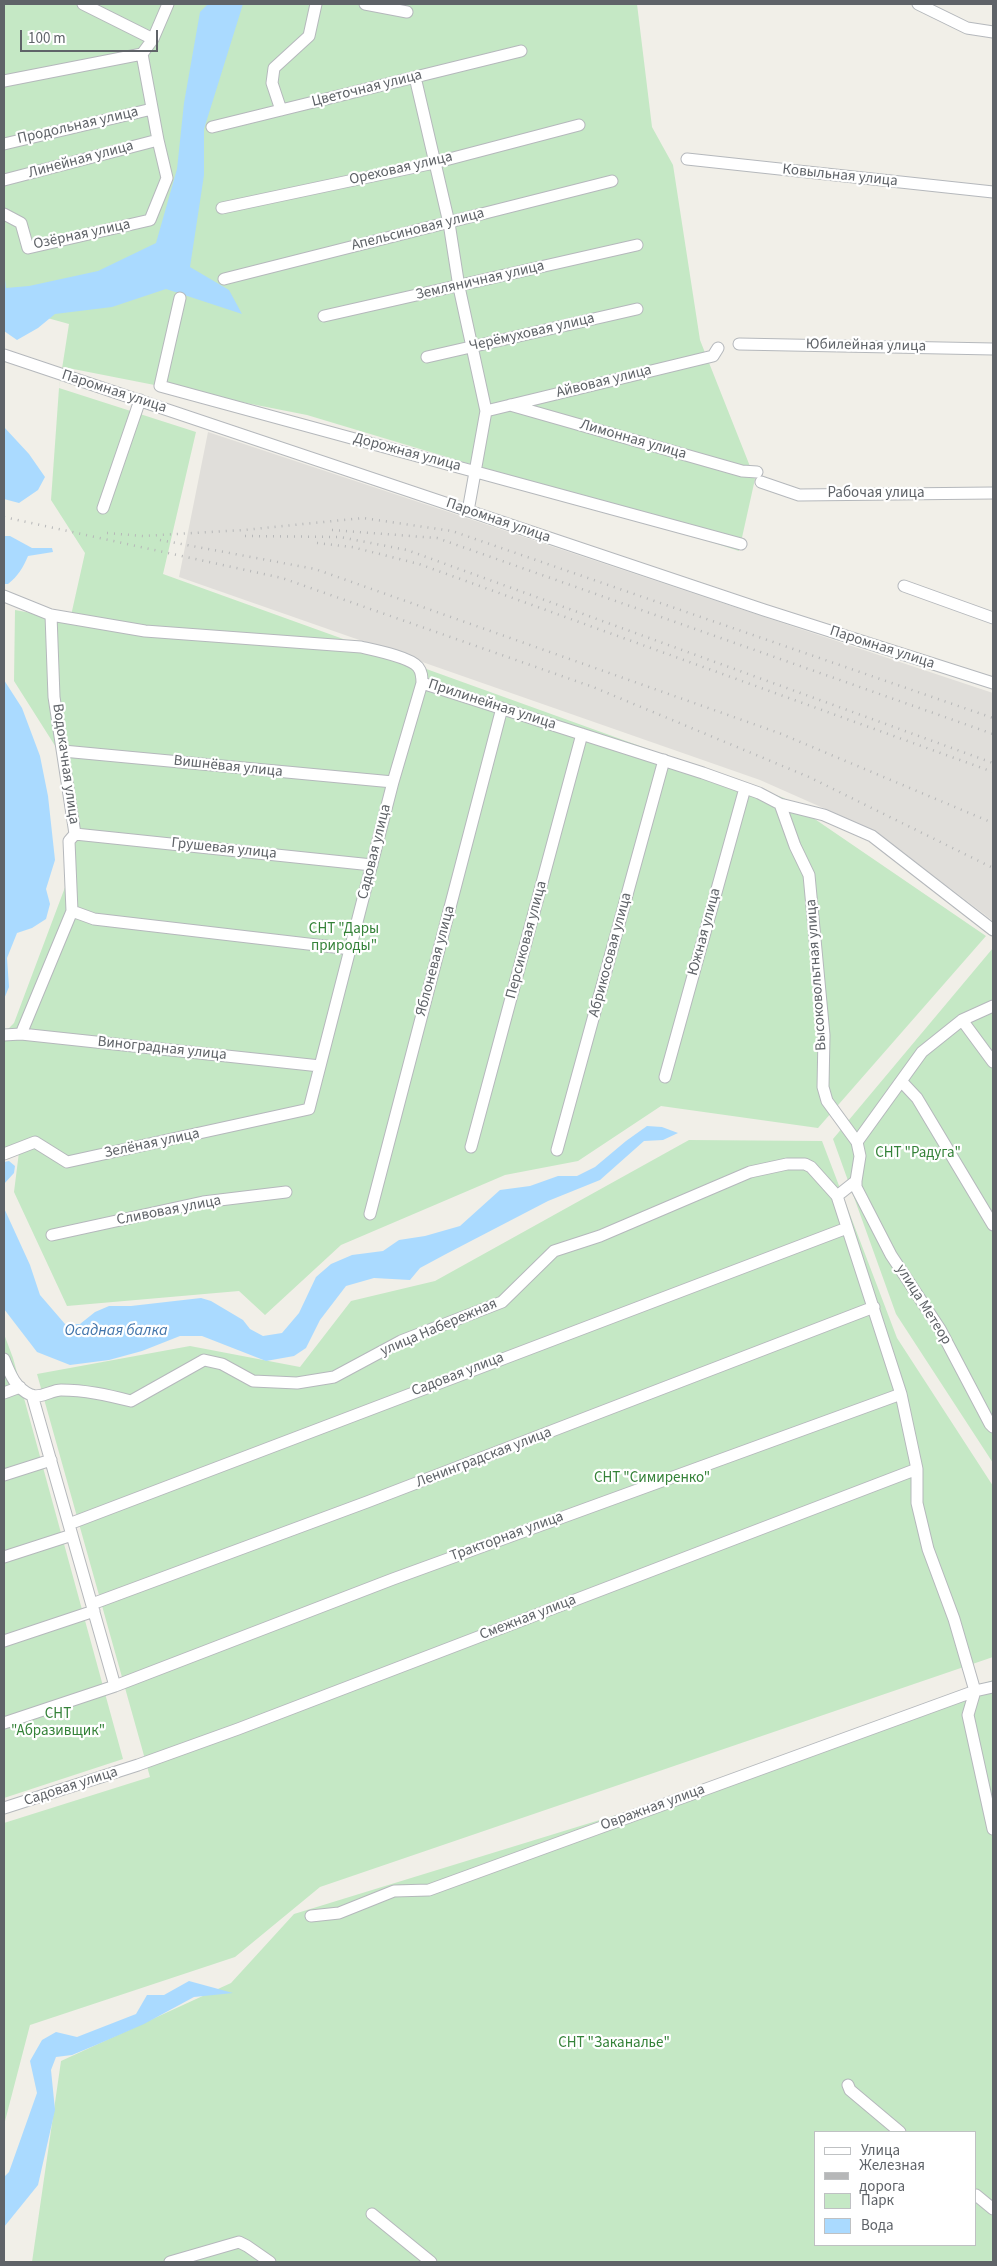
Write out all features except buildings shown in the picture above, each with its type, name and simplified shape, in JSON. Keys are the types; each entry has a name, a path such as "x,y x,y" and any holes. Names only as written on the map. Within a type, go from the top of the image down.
{"street":[{"path":"83,4 153,39"},
{"path":"4,81 142,54 153,39 168,4"},
{"path":"281,110 272,83 274,68 308,36 316,4"},
{"path":"365,4 407,12"},
{"path":"918,4 967,28 993,32"},
{"name":"Цветочная улица","path":"212,127 522,51"},
{"path":"142,54 158,140"},
{"path":"415,77 449,223 459,287 486,411 468,511"},
{"name":"Продольная улица","path":"4,144 152,109"},
{"name":"Ореховая улица","path":"222,208 434,163 579,125"},
{"name":"Линейная улица","path":"4,180 158,140"},
{"name":"Озёрная улица","path":"4,214 21,223 28,248 150,220 168,178 158,140"},
{"name":"Ковыльная улица","path":"687,159 993,192"},
{"name":"Апельсиновая улица","path":"224,278 612,181"},
{"name":"Земляничная улица","path":"324,316 459,287 637,245"},
{"name":"Дорожная улица","path":"180,298 160,386 741,544"},
{"name":"Черёмуховая улица","path":"427,357 637,309"},
{"name":"Юбилейная улица","path":"739,344 993,349"},
{"name":"Айвовая улица","path":"486,411 713,356 718,348"},
{"name":"Паромная улица","path":"4,355 764,610 993,683"},
{"path":"103,508 140,400"},
{"name":"Лимонная улица","path":"510,405 759,477"},
{"name":"Рабочая улица","path":"759,477 799,494 993,494"},
{"path":"904,586 993,618"},
{"name":"Прилинейная улица","path":"4,596 51,615 145,631 361,647 391,655 416,665 422,673 422,682 664,760 745,788 780,804 824,815 872,836 993,930"},
{"name":"Водокачная улица","path":"21,1034 72,911 69,841 75,834 54,697 51,615"},
{"name":"Садовая улица","path":"309,1109 393,782 422,682"},
{"name":"Яблоневая улица","path":"370,1214 502,708"},
{"name":"Персиковая улица","path":"471,1147 582,734"},
{"name":"Вишнёвая улица","path":"63,751 393,782"},
{"name":"Абрикосовая улица","path":"557,1150 664,760"},
{"name":"Южная улица","path":"665,1077 745,788"},
{"name":"Высоковольтная улица","path":"780,804 794,846 809,875 824,1036 823,1087 827,1100 857,1142"},
{"name":"Грушевая улица","path":"75,834 372,865"},
{"path":"72,911 94,919 350,949"},
{"path":"993,1006 962,1020 922,1052 857,1142 860,1156 856,1181 837,1196 901,1394 917,1469 917,1503 928,1549 954,1618 975,1691 968,1716 993,1829"},
{"path":"962,1020 993,1062"},
{"name":"Виноградная улица","path":"4,1035 21,1034 320,1066"},
{"path":"902,1082 917,1098 993,1225"},
{"name":"Зелёная улица","path":"4,1154 35,1142 67,1162 309,1109"},
{"name":"улица Набережная","path":"32,1395 38,1396 58,1390 83,1391 131,1401 204,1360 222,1364 253,1381 297,1383 334,1377 401,1341 502,1302 554,1252 600,1236 750,1172 787,1164 805,1164 811,1167 837,1196"},
{"name":"улица Метеор","path":"856,1181 856,1187 891,1255 940,1328 993,1427"},
{"name":"Сливовая улица","path":"52,1235 203,1202 286,1192"},
{"name":"Садовая улица","path":"4,1557 847,1228"},
{"name":"Ленинградская улица","path":"93,1608 874,1308"},
{"path":"4,1358 14,1381 20,1388 32,1395 116,1686 4,1722"},
{"path":"4,1392 20,1388"},
{"name":"Тракторная улица","path":"116,1686 393,1579 901,1394"},
{"path":"4,1475 51,1460"},
{"name":"Смежная улица","path":"138,1765 238,1729 917,1469"},
{"path":"4,1640 93,1608"},
{"name":"Овражная улица","path":"311,1916 339,1913 394,1891 429,1890 993,1686"},
{"name":"Садовая улица","path":"4,1808 138,1765"},
{"path":"848,2085 850,2090 899,2131"},
{"path":"977,2196 993,2209"},
{"path":"372,2214 431,2262"},
{"path":"170,2262 239,2242 248,2246 270,2262"}],"shaded area":[{"path":"208,432 993,693 993,921 875,831 760,780 179,577"}],"green space":[{"path":"4,4 637,4 652,127 673,165 700,340 755,479 739,551 490,470 307,415 63,367 59,388 69,324 4,306"},
{"name":"СНТ \"Дары природы\"","path":"59,388 196,432 163,574 784,798 986,936 818,1128 661,1106 578,1161 505,1175 341,1245 265,1315 239,1291 67,1306 14,1192 19,1152 4,1150 4,1033 14,1023 67,882 71,833 59,752 14,681 15,610 70,620 85,553 51,500"},
{"name":"СНТ \"Радуга\"","path":"993,948 993,1463 896,1314 833,1139"},
{"name":"СНТ \"Симиренко\"","path":"689,1140 822,1141 897,1338 993,1486 993,1657 320,1887 235,1957 30,2025 4,2125 4,1823 150,1777 37,1374 190,1346 300,1367 351,1301 435,1281"},
{"name":"СНТ \"Абразивщик\"","path":"4,1334 13,1358 123,1759 4,1798"},
{"name":"СНТ \"Заканалье\"","path":"993,1680 993,2262 32,2262 61,2061 231,1983 294,1914 655,1803"}],"water":[{"path":"208,4 243,4 204,129 204,175 190,267 229,290 242,314 166,289 112,307 55,314 38,328 17,340 4,331 4,271 6,288 29,286 98,271 156,243 177,169 184,103 200,12"},
{"path":"4,427 29,454 45,477 38,490 19,503 4,499"},
{"path":"4,536 10,536 32,548 52,548 53,552 28,556 17,575 8,584 4,584"},
{"path":"4,680 22,708 40,756 48,796 55,860 46,889 50,904 46,919 32,928 17,933 7,958 9,987 4,999"},
{"name":"Осадная балка","path":"647,1126 662,1127 678,1133 663,1140 644,1141 600,1180 548,1201 446,1254 420,1268 410,1280 374,1278 346,1286 320,1320 306,1348 294,1356 266,1361 202,1336 180,1336 142,1351 109,1360 70,1365 37,1352 4,1309 4,1208 30,1265 40,1295 65,1324 80,1324 95,1312 109,1306 131,1306 201,1298 211,1301 243,1320 250,1329 263,1336 282,1333 299,1313 316,1277 331,1264 352,1255 383,1251 399,1240 425,1236 460,1226 500,1190 530,1186 558,1176 577,1176 595,1167"},
{"path":"9,1161 15,1166 14,1173 4,1184 4,1162"},
{"path":"189,1981 233,1993 194,1997 144,2024 96,2045 72,2055 56,2057 51,2070 55,2110 38,2185 4,2227 4,2177 9,2172 37,2093 30,2061 42,2040 56,2032 77,2037 136,2014 147,1995 164,1995"}],"railway":[{"path":"4,517 282,578 593,687 809,777 993,868"},
{"path":"107,533 143,536 244,530 363,518 452,531 993,718"},
{"path":"332,530 437,538 993,734"},
{"path":"245,536 340,537 407,550 993,763"},
{"path":"160,540 315,569 779,733 993,823"},
{"path":"317,543 352,547 419,564 993,772"}]}
